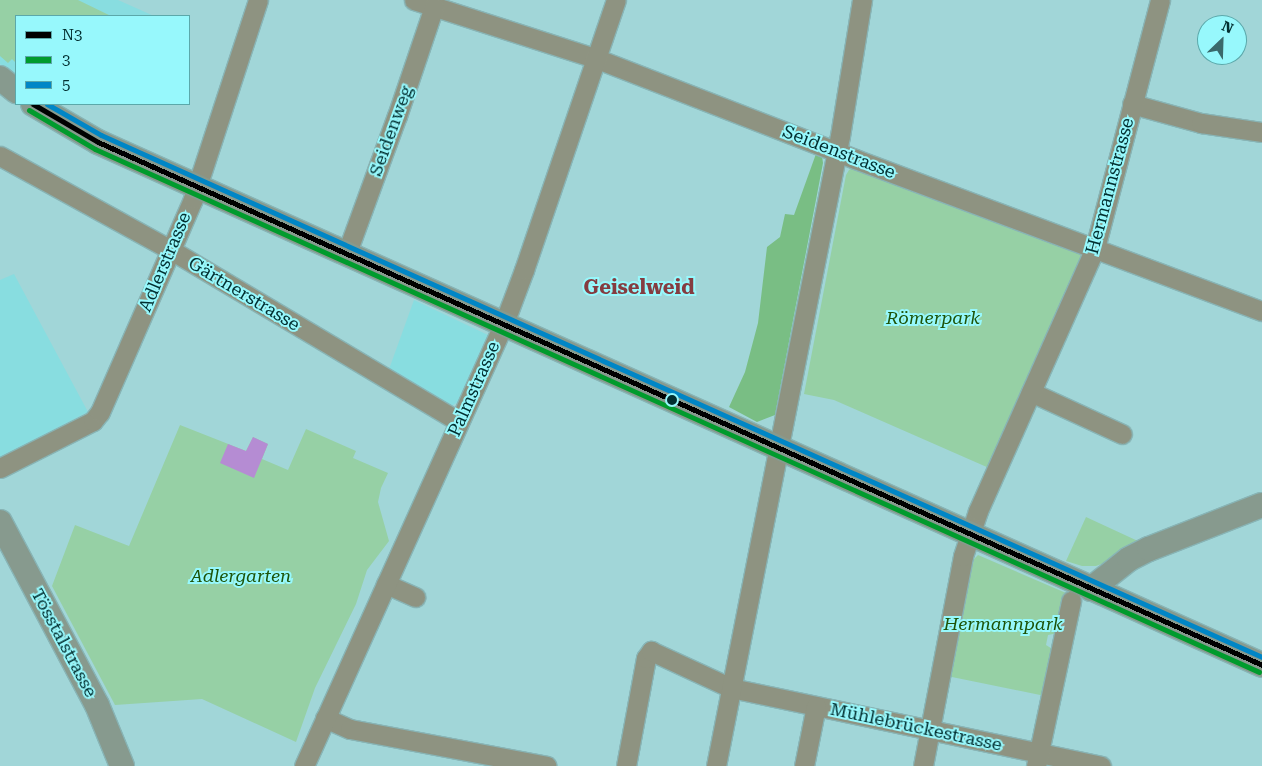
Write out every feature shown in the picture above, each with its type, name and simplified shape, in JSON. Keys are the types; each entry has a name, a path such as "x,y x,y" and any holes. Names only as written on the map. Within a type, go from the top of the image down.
{"main road":[{"path":"0,78 15,91"},
{"path":"0,84 15,92"},
{"path":"35,105 98,142 503,326 970,534 1081,594 1262,665"},
{"path":"1081,594 1130,559 1149,549 1262,505"},
{"name":"Tösstalstrasse","path":"0,522 97,705 122,766"}],"street":[{"name":"Adlerstrasse","path":"0,468 93,421 100,412 197,187 258,0"},
{"name":"Seidenstrasse","path":"414,0 595,58 1262,311"},
{"name":"Palmstrasse","path":"304,766 503,326 524,270 616,0"},
{"path":"716,766 837,151 862,0"},
{"name":"Hermannstrasse","path":"923,766 962,556 1031,392 1095,248 1160,0"},
{"name":"Seidenweg","path":"346,255 397,116 434,6"},
{"path":"1132,104 1201,123 1262,132"},
{"name":"Gärtnerstrasse","path":"0,156 171,250 459,422"},
{"path":"1031,392 1122,434"},
{"path":"386,584 415,597"},
{"path":"1038,759 1081,594"},
{"name":"Mühlebrückestrasse","path":"626,766 646,658 651,651 731,688 930,730 1038,759 1100,766"},
{"path":"804,766 816,706"},
{"path":"325,718 350,729 547,766"}],"shaded area":[{"path":"0,0 118,0 152,15 15,15 15,75 0,64"},
{"path":"14,274 88,412 0,458 0,280"},
{"path":"414,300 488,335 460,401 453,405 449,406 388,372"},
{"path":"253,437 268,444 254,478 220,463 228,444 246,451"}],"green space":[{"path":"0,0 78,0 109,15 15,15 15,62 12,59 8,63 0,56"},
{"path":"817,151 822,156 823,163 775,415 757,422 729,407 745,372 758,323 767,247 780,237 785,214 794,215"},
{"name":"Römerpark","path":"854,167 1080,251 1082,256 989,468 834,400 804,394 846,175"},
{"name":"Adlergarten","path":"180,425 246,451 253,437 268,444 262,459 288,470 306,429 356,451 353,458 388,473 381,488 378,502 389,541 367,570 356,604 315,688 296,742 202,699 115,705 52,586 75,525 129,546"},
{"path":"1086,517 1140,542 1126,547 1104,563 1096,566 1082,566 1066,561"},
{"name":"Hermannpark","path":"978,555 1066,593 1058,633 1048,635 1046,645 1054,650 1045,696 947,676 962,596 966,597 974,559"}],"transit line":[{"name":"N3","path":"35,105 98,142 1262,665"},
{"name":"5","path":"49,105 101,135 1262,657"},
{"name":"3","path":"29,110 95,149 1259,672"}],"district":[{"name":"Geiselweid","path":"639,287"}]}
